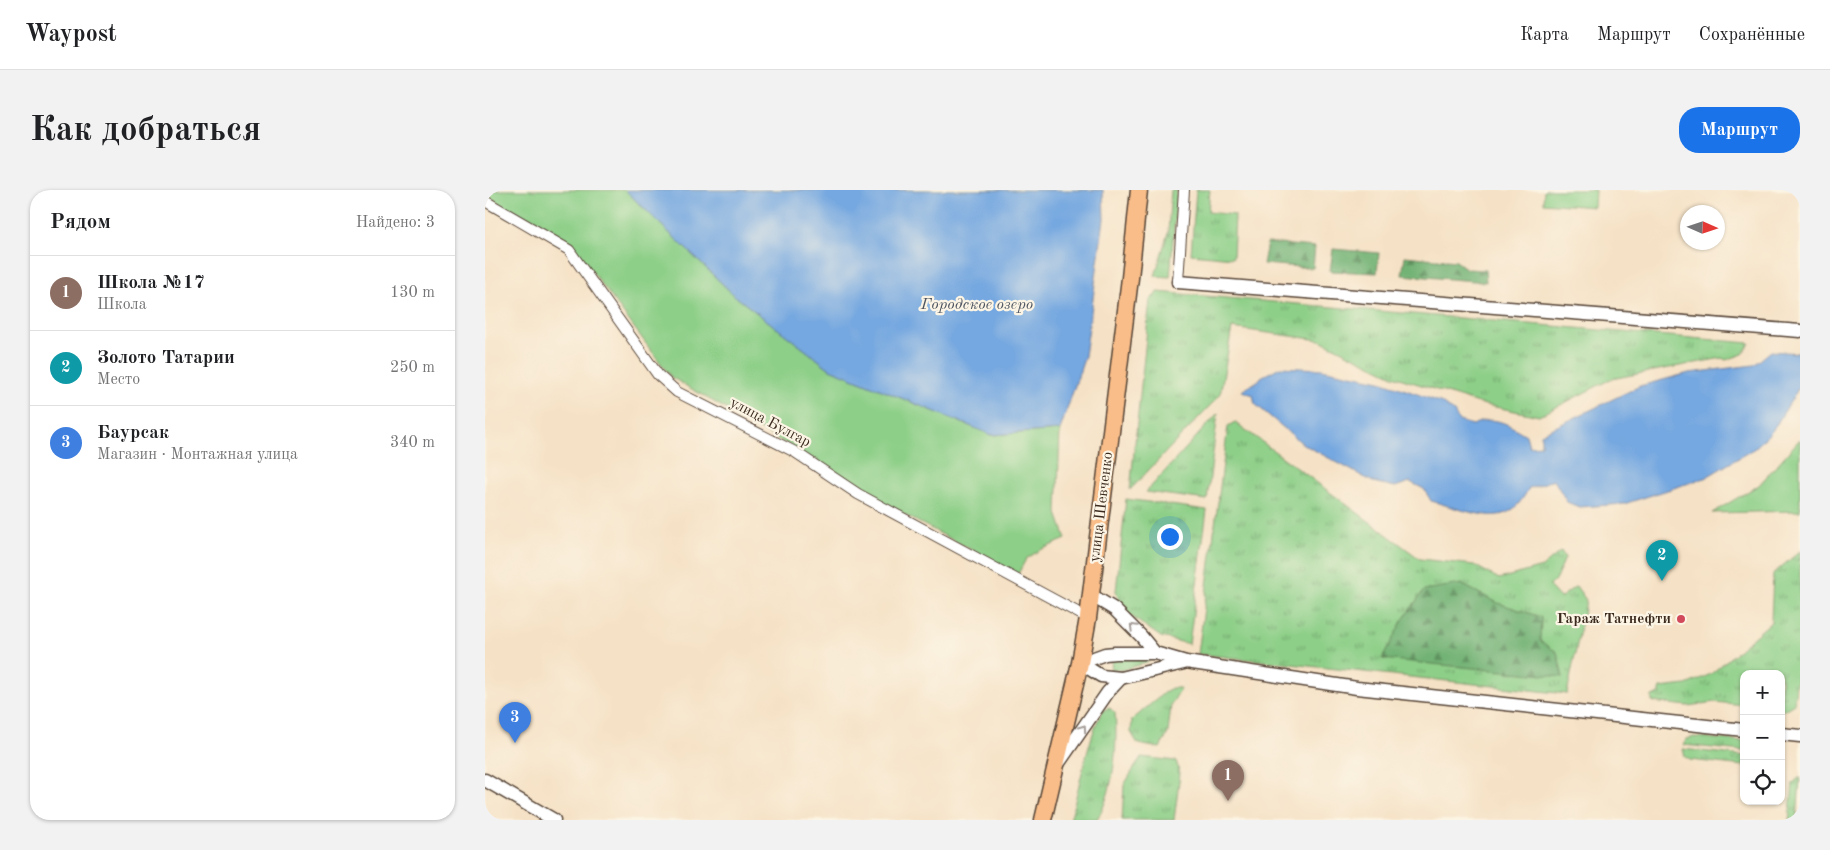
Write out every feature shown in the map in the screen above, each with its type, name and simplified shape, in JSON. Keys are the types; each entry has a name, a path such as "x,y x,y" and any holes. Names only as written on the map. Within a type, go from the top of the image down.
{"main road":[{"name":"улица Шевченко","path":"1043,820 1080,663 1088,618 1139,190"}],"street":[{"path":"1184,190 1178,282 1800,331"},
{"name":"улица Булгар","path":"485,201 569,250 657,375 677,392 795,452 857,494 1088,618"},
{"path":"1091,594 1114,609 1155,653"},
{"path":"1080,663 1115,652 1155,653 1186,662 1357,688 1740,730"},
{"path":"1080,663 1101,676 1121,678 1186,662"},
{"path":"1055,768 1108,692 1121,678"},
{"path":"1785,734 1800,736"},
{"path":"485,780 554,820"}],"green space":[{"path":"485,190 625,190 735,296 830,369 992,435 1060,430 1057,513 1066,539 1040,550 1026,559 1018,574 874,499 788,445 671,377 576,250 485,195"},
{"path":"1171,190 1177,190 1170,277 1155,276 1168,232"},
{"path":"1196,190 1210,190 1208,212 1235,215 1233,258 1191,254"},
{"path":"1544,190 1595,190 1594,207 1543,203"},
{"path":"1267,243 1315,247 1313,268 1263,264"},
{"path":"1333,249 1379,253 1377,273 1330,271"},
{"path":"1405,256 1456,261 1467,269 1485,270 1486,282 1402,275"},
{"path":"1158,292 1750,343 1743,354 1726,360 1722,358 1611,379 1539,416 1481,404 1393,376 1320,340 1232,328 1220,395 1130,490 1150,300"},
{"path":"1218,413 1207,500 1146,492"},
{"path":"1235,422 1420,559 1474,565 1499,579 1542,567 1561,551 1565,558 1556,579 1549,586 1560,598 1576,586 1586,600 1567,694 1198,654 1228,426"},
{"path":"1800,439 1800,511 1712,513 1759,485"},
{"path":"1126,499 1207,510 1189,644 1161,637 1122,610 1116,591"},
{"path":"1800,551 1800,649 1794,704 1785,709 1785,670 1740,670 1740,705 1715,702 1688,706 1652,702 1652,696 1660,694 1660,688 1686,685 1711,674 1771,622 1773,574"},
{"path":"1461,584 1498,603 1541,617 1540,641 1557,652 1563,677 1382,659 1402,621 1424,590"},
{"path":"1148,657 1148,662 1122,670 1111,669 1112,658"},
{"path":"1172,688 1181,688 1171,705 1168,733 1160,748 1138,744 1131,732 1132,720"},
{"path":"1110,708 1115,713 1116,740 1111,782 1103,808 1097,820 1070,820 1094,730 1103,711"},
{"path":"1694,737 1740,741 1740,751 1683,745 1687,739"},
{"path":"1683,749 1740,756 1740,766 1690,760 1685,757"},
{"path":"1141,757 1176,761 1180,773 1174,820 1122,820 1124,785"},
{"path":"1800,777 1797,820 1789,820 1793,783"}],"water":[{"name":"Городское озеро","path":"625,190 1103,190 1104,219 1085,356 1060,430 992,435 830,369 735,296"},
{"path":"1771,351 1800,353 1800,386 1773,430 1755,448 1705,478 1624,504 1579,507 1567,502 1554,480 1529,488 1514,509 1498,515 1479,514 1431,501 1424,489 1410,482 1395,487 1373,482 1303,444 1255,404 1253,395 1242,391 1261,377 1280,367 1322,369 1380,381 1440,402 1454,412 1459,421 1473,425 1487,420 1494,420 1507,424 1526,435 1529,446 1541,445 1541,434 1640,386 1689,373 1754,365"}],"place":[{"name":"Золото Татарии","path":"1662,581"},
{"name":"Гараж Татнефти","path":"1681,619"},
{"name":"Баурсак","path":"515,743"},
{"name":"Школа №17","path":"1228,801"}]}
